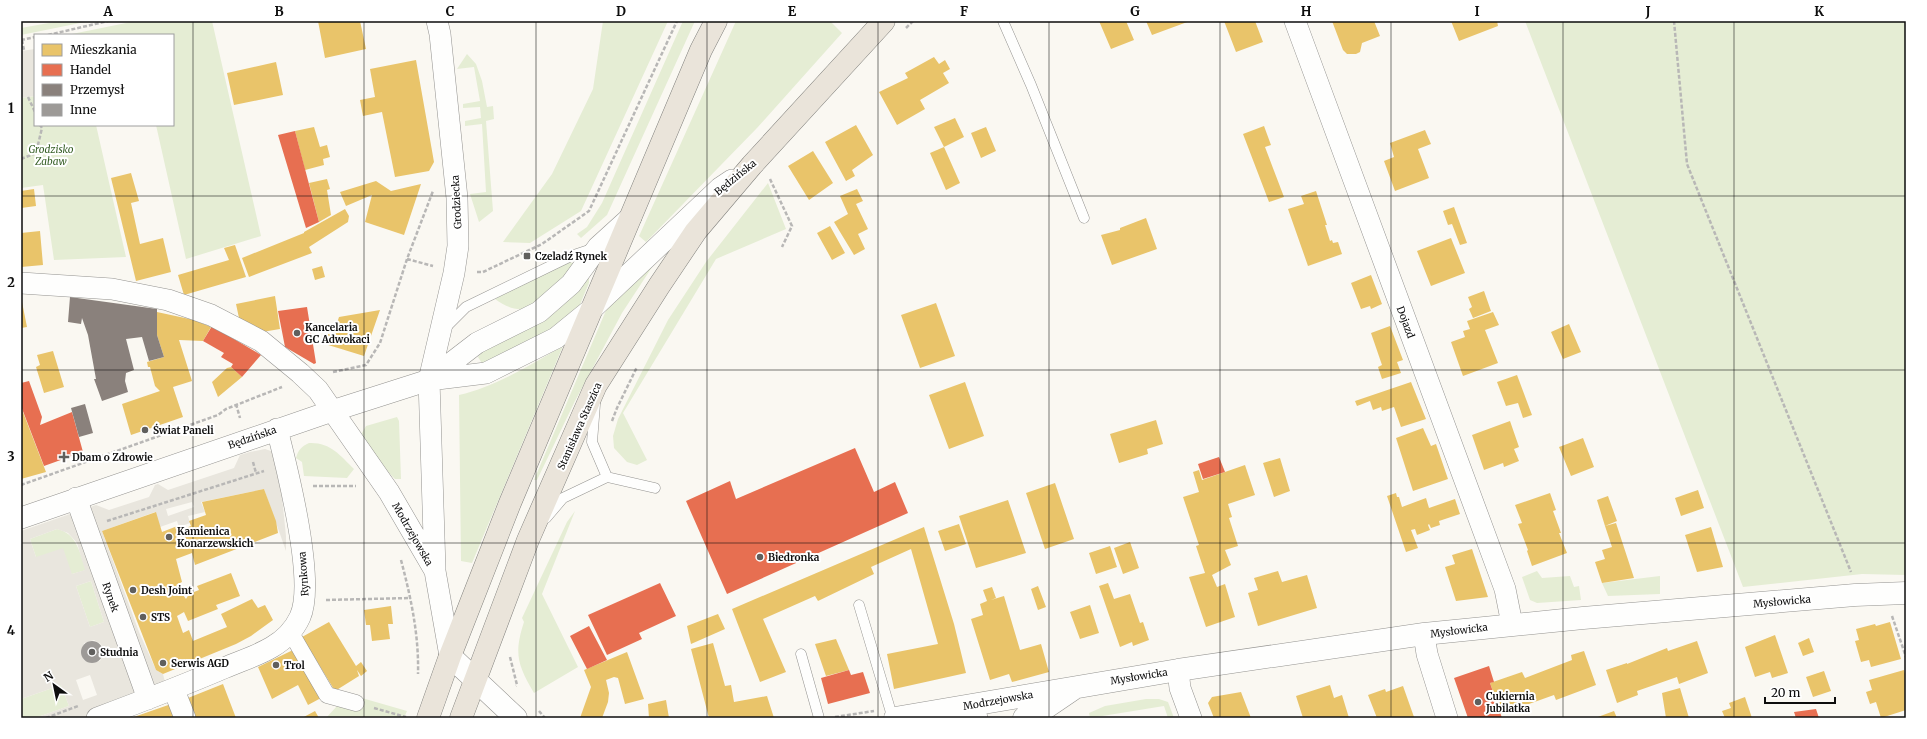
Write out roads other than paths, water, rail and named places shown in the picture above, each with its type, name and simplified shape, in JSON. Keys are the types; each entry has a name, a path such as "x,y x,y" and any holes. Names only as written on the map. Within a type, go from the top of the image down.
{"main road":[{"name":"Będzińska","path":"594,307 701,50 716,21"},
{"name":"Będzińska","path":"760,170 884,21"},
{"name":"Stanisława Staszica","path":"461,718 528,540 596,385 696,231 760,170"},
{"path":"413,716 450,656 510,504 594,307"}],"street":[{"name":"Grodziecka","path":"435,571 429,380 454,273 458,246 457,198 440,34 437,21"},
{"name":"Dojazd","path":"1295,21 1505,589 1512,624"},
{"name":"Będzińska","path":"80,508 277,429 332,410 429,380 486,373 556,338 594,307 720,188 760,170"},
{"name":"Będzińska","path":"429,380 477,343 539,312 571,284 598,247 632,217"},
{"name":"Modrzejowska","path":"21,283 112,289 168,300 211,315 261,341 306,378 318,390 389,492 435,571 450,656"},
{"name":"Rynkowa","path":"148,699 174,690 272,647 291,633 301,616 305,600 304,562 291,486 277,429"},
{"path":"21,518 80,508"},
{"name":"Rynek","path":"80,508 148,699"},
{"name":"Mysłowicka","path":"1024,718 1048,707 1078,686 1424,634 1512,624 1815,598 1906,593"},
{"path":"291,633 327,695 356,703"},
{"path":"1424,634 1427,654 1447,718"},
{"path":"450,656 516,718"},
{"path":"1178,670 1180,688 1191,718"},
{"name":"Modrzejowska","path":"895,718 974,711 1078,686"},
{"path":"174,690 185,718"},
{"path":"97,718 148,699"}],"lane":[{"path":"1003,21 1032,84 1084,218"},
{"path":"440,334 466,307 571,256 598,247"},
{"path":"596,385 592,442 608,477"},
{"path":"528,540 563,498 608,477 655,488"},
{"path":"859,605 892,718"},
{"path":"801,654 819,718"}],"place":[{"name":"Czeladź Rynek","path":"527,256"},
{"name":"Kancelaria GC Adwokaci","path":"297,333"},
{"name":"Świat Paneli","path":"145,430"},
{"name":"Dbam o Zdrowie","path":"64,457"},
{"name":"Kamienica Konarzewskich","path":"169,537"},
{"name":"Biedronka","path":"760,557"},
{"name":"Desh Joint","path":"133,590"},
{"name":"STS","path":"143,617"},
{"name":"Studnia","path":"92,652"},
{"name":"Serwis AGD","path":"163,663"},
{"name":"Trol","path":"276,665"},
{"name":"Cukiernia Jubilatka","path":"1478,702"}],"park label":[{"name":"Grodzisko Zabaw","path":"51,154"}]}
